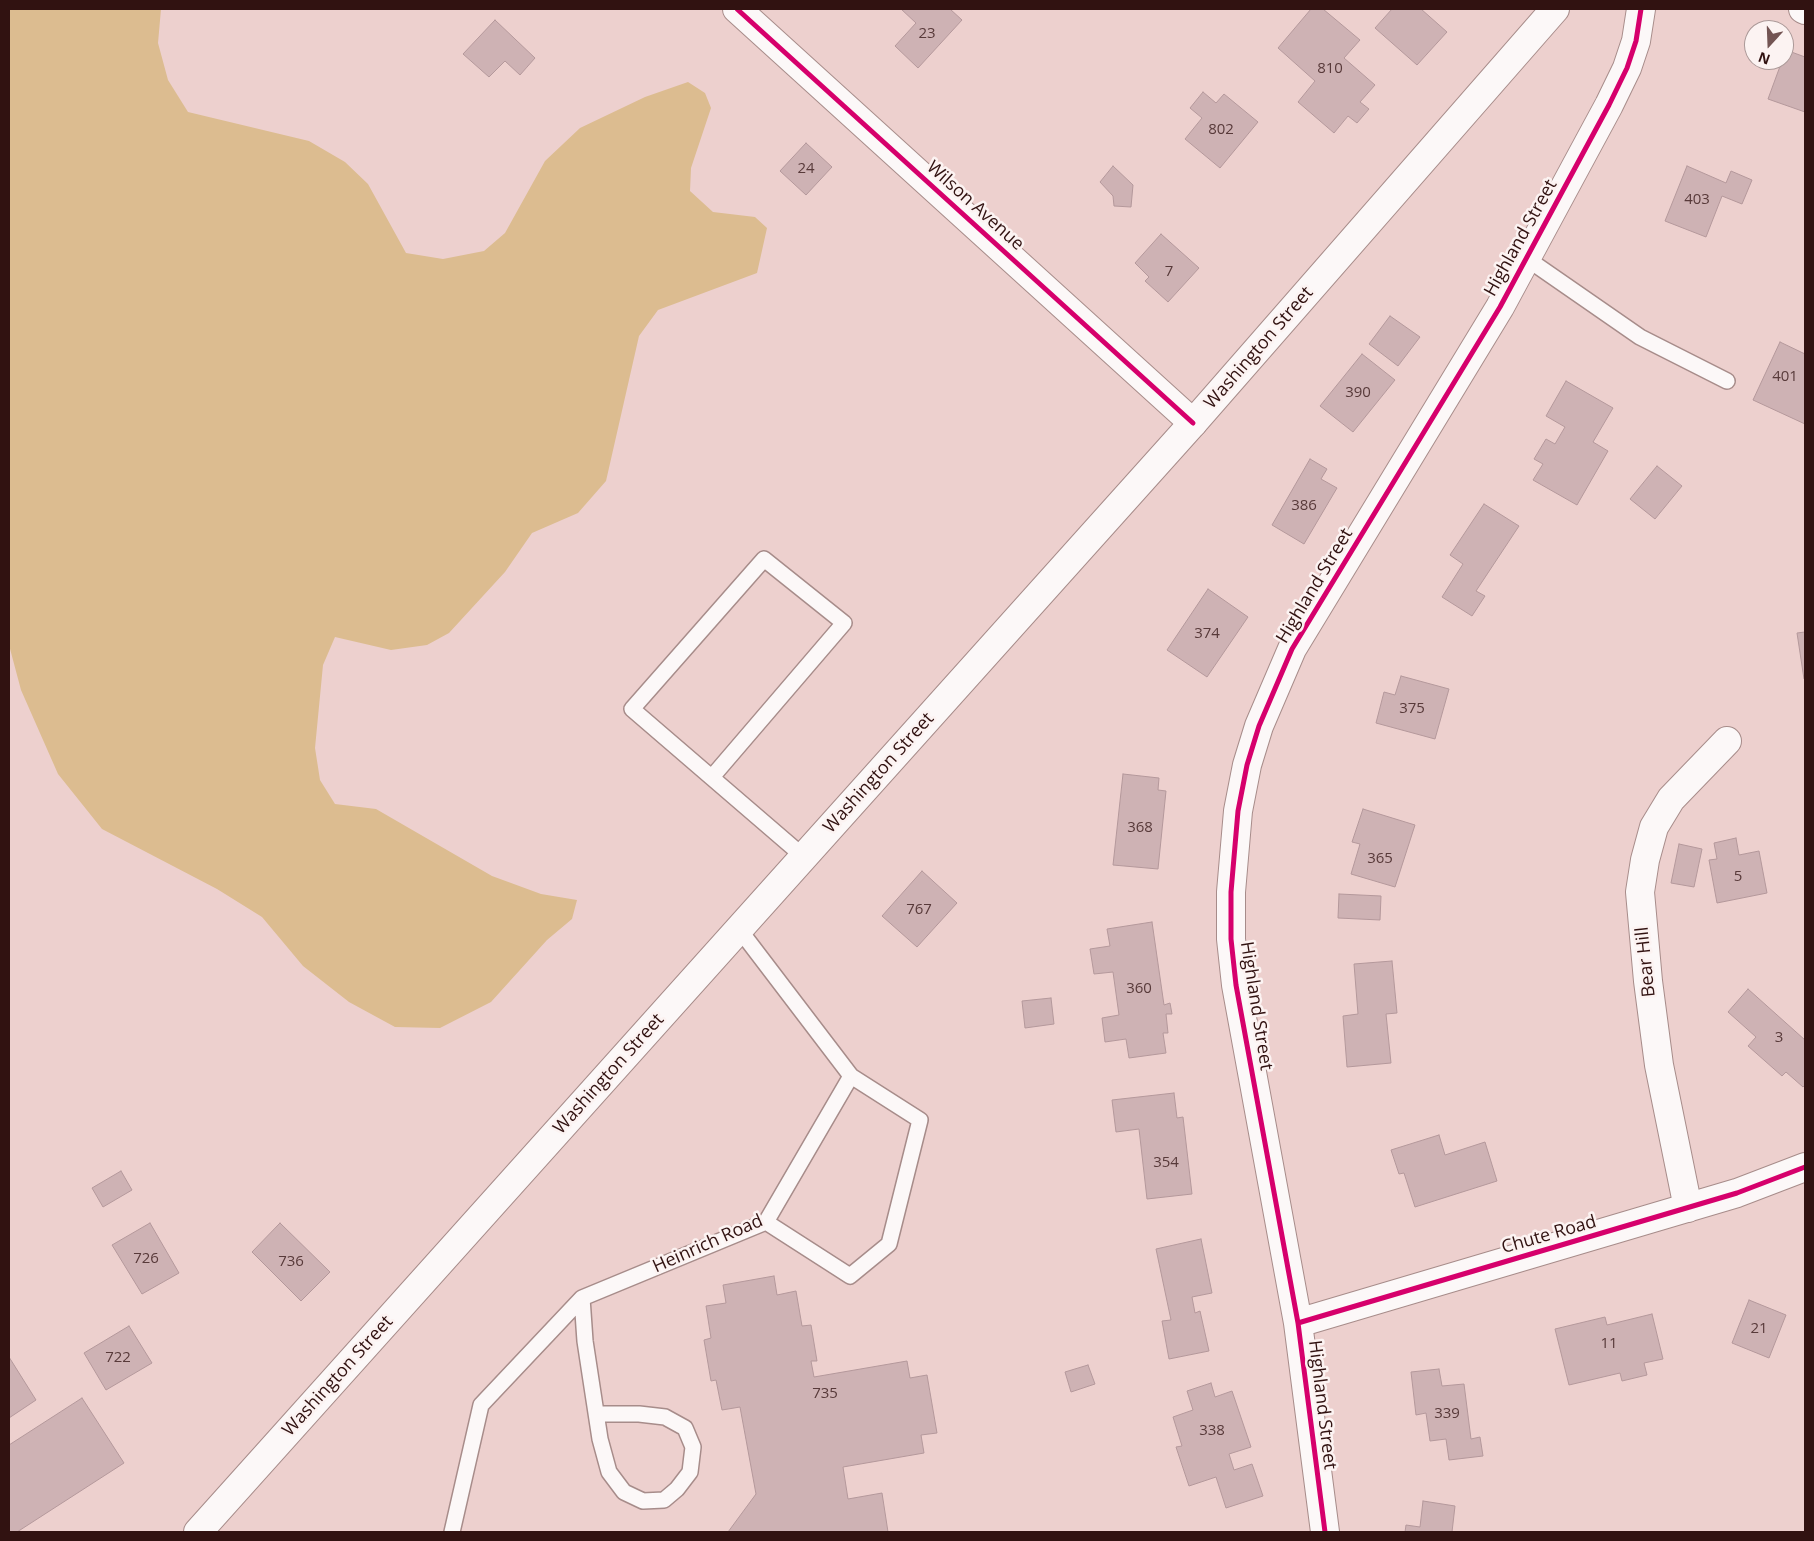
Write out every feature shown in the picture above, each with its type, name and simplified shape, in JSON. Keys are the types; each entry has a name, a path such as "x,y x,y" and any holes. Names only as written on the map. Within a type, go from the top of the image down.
{"street":[{"name":"Wilson Avenue","path":"737,9 1193,423"},
{"name":"Washington Street","path":"198,1532 1193,423 1555,9"},
{"name":"Highland Street","path":"1325,1532 1298,1323 1236,984 1231,939 1234,852 1238,811 1247,765 1259,726 1292,649 1500,307 1609,105 1627,68 1636,41 1641,9"},
{"name":"Bear Hill","path":"1688,1208 1659,1065 1648,981 1640,892 1645,860 1654,827 1671,799 1727,741"},
{"name":"Chute Road","path":"1298,1323 1737,1193 1805,1167"}],"lane":[{"path":"1526,258 1640,337 1727,381"},
{"path":"712,778 844,623 764,559 632,708 712,778 804,857"},
{"path":"739,929 851,1076 920,1120 889,1244 850,1276 766,1222"},
{"name":"Heinrich Road","path":"452,1532 482,1405 582,1298 766,1222 851,1076"},
{"path":"582,1298 585,1341 600,1439 609,1472 624,1492 643,1501 664,1500 677,1489 690,1472 694,1447 685,1428 665,1417 639,1414 597,1414"}],"shaded area":[{"path":"9,9 161,9 158,43 168,80 188,112 309,141 345,162 368,184 406,253 443,259 484,251 505,233 545,161 580,128 645,97 688,82 705,93 711,108 691,168 690,191 713,212 755,217 767,228 757,273 658,310 639,336 606,481 578,513 532,533 505,572 449,633 427,645 391,650 335,637 323,665 315,748 320,780 335,804 376,809 492,876 541,894 577,900 572,919 547,940 491,1002 440,1028 395,1027 349,1002 303,966 262,917 217,889 102,829 58,774 21,690 9,645"}],"building":[{"path":"901,9 950,9 962,20 918,68 895,46 916,23"},
{"path":"1311,9 1323,9 1360,40 1344,58 1375,85 1360,102 1369,109 1357,123 1348,116 1334,133 1298,102 1315,81 1278,48"},
{"path":"1392,9 1421,9 1447,32 1417,65 1375,28"},
{"path":"495,20 535,58 520,75 505,61 489,77 463,54"},
{"path":"1794,53 1805,57 1805,112 1768,99 1779,70 1794,70"},
{"path":"1203,92 1216,103 1224,94 1258,122 1220,168 1185,139 1202,118 1190,108"},
{"path":"806,143 832,167 806,195 780,171"},
{"path":"1113,166 1133,185 1131,207 1114,206 1113,196 1100,182"},
{"path":"1687,166 1726,183 1731,171 1752,180 1742,204 1722,196 1706,237 1665,221"},
{"path":"1161,234 1199,268 1168,302 1145,281 1149,277 1135,263"},
{"path":"1390,316 1420,337 1398,366 1369,344"},
{"path":"1780,342 1805,354 1805,424 1753,400"},
{"path":"1362,354 1395,380 1353,432 1320,406"},
{"path":"1566,381 1613,408 1593,442 1608,451 1577,505 1533,480 1543,464 1534,459 1546,439 1555,444 1565,427 1546,416"},
{"path":"1310,459 1327,469 1321,479 1337,488 1304,544 1272,525"},
{"path":"1657,466 1682,486 1655,519 1630,499"},
{"path":"1484,504 1519,526 1476,591 1485,596 1472,616 1442,597 1463,564 1450,555"},
{"path":"1208,589 1248,617 1207,677 1167,650"},
{"path":"1805,632 1805,679 1804,679 1797,633"},
{"path":"1401,676 1449,689 1435,739 1376,723 1384,692 1395,695"},
{"path":"1123,774 1159,778 1158,790 1166,791 1158,869 1113,865"},
{"path":"1363,809 1415,825 1395,887 1351,874 1360,844 1352,842"},
{"path":"1736,838 1739,855 1759,851 1767,893 1717,903 1709,860 1717,859 1714,843"},
{"path":"1679,844 1702,849 1694,887 1671,883"},
{"path":"922,871 957,903 917,947 882,916"},
{"path":"1339,894 1381,896 1380,920 1338,918"},
{"path":"1152,922 1164,1005 1170,1003 1172,1014 1166,1014 1168,1033 1163,1033 1166,1053 1129,1058 1126,1039 1105,1042 1102,1018 1119,1015 1113,972 1094,974 1090,949 1110,946 1107,929"},
{"path":"1392,961 1397,1013 1386,1014 1391,1063 1347,1067 1343,1016 1358,1014 1354,964"},
{"path":"1748,989 1805,1040 1805,1085 1803,1087 1786,1072 1782,1076 1748,1046 1756,1037 1728,1012"},
{"path":"1051,998 1054,1024 1025,1028 1022,1001"},
{"path":"1174,1093 1177,1118 1183,1117 1192,1194 1147,1199 1139,1129 1116,1132 1112,1100"},
{"path":"1439,1135 1445,1155 1485,1142 1497,1181 1415,1207 1404,1173 1399,1174 1391,1150"},
{"path":"121,1171 132,1190 103,1207 92,1188"},
{"path":"150,1223 179,1273 142,1294 112,1245"},
{"path":"280,1223 330,1272 301,1301 252,1252"},
{"path":"1201,1239 1212,1293 1192,1297 1195,1313 1200,1311 1209,1351 1169,1359 1162,1321 1171,1320 1156,1249"},
{"path":"774,1276 777,1295 796,1291 802,1326 811,1325 817,1361 811,1361 814,1377 907,1361 910,1378 927,1375 937,1433 921,1435 924,1453 843,1467 848,1499 882,1493 888,1532 728,1532 756,1494 740,1407 722,1410 716,1380 711,1381 704,1340 711,1338 706,1306 726,1303 723,1285"},
{"path":"1749,1300 1786,1315 1769,1358 1732,1343"},
{"path":"1652,1314 1663,1359 1644,1363 1647,1375 1622,1381 1620,1373 1569,1385 1555,1329 1605,1317 1607,1325"},
{"path":"129,1326 152,1363 106,1390 84,1353"},
{"path":"9,1357 36,1400 9,1418"},
{"path":"1088,1365 1095,1384 1071,1392 1065,1372"},
{"path":"1439,1369 1442,1386 1464,1384 1471,1439 1480,1437 1483,1456 1449,1460 1446,1439 1430,1441 1426,1413 1416,1415 1411,1372"},
{"path":"1211,1383 1215,1397 1232,1391 1251,1447 1229,1454 1234,1470 1252,1464 1263,1496 1226,1508 1216,1477 1189,1486 1176,1447 1182,1446 1173,1417 1193,1410 1187,1391"},
{"path":"82,1398 124,1463 17,1532 9,1532 9,1445"},
{"path":"1423,1501 1455,1506 1452,1532 1405,1532 1406,1525 1420,1527"}],"cycle path":[{"path":"737,9 1193,423"},
{"path":"1325,1532 1298,1323 1236,985 1231,939 1231,892 1238,811 1247,765 1259,726 1292,649 1500,307 1609,105 1627,68 1636,41 1641,9"},
{"path":"1298,1323 1737,1193 1805,1167"}]}
